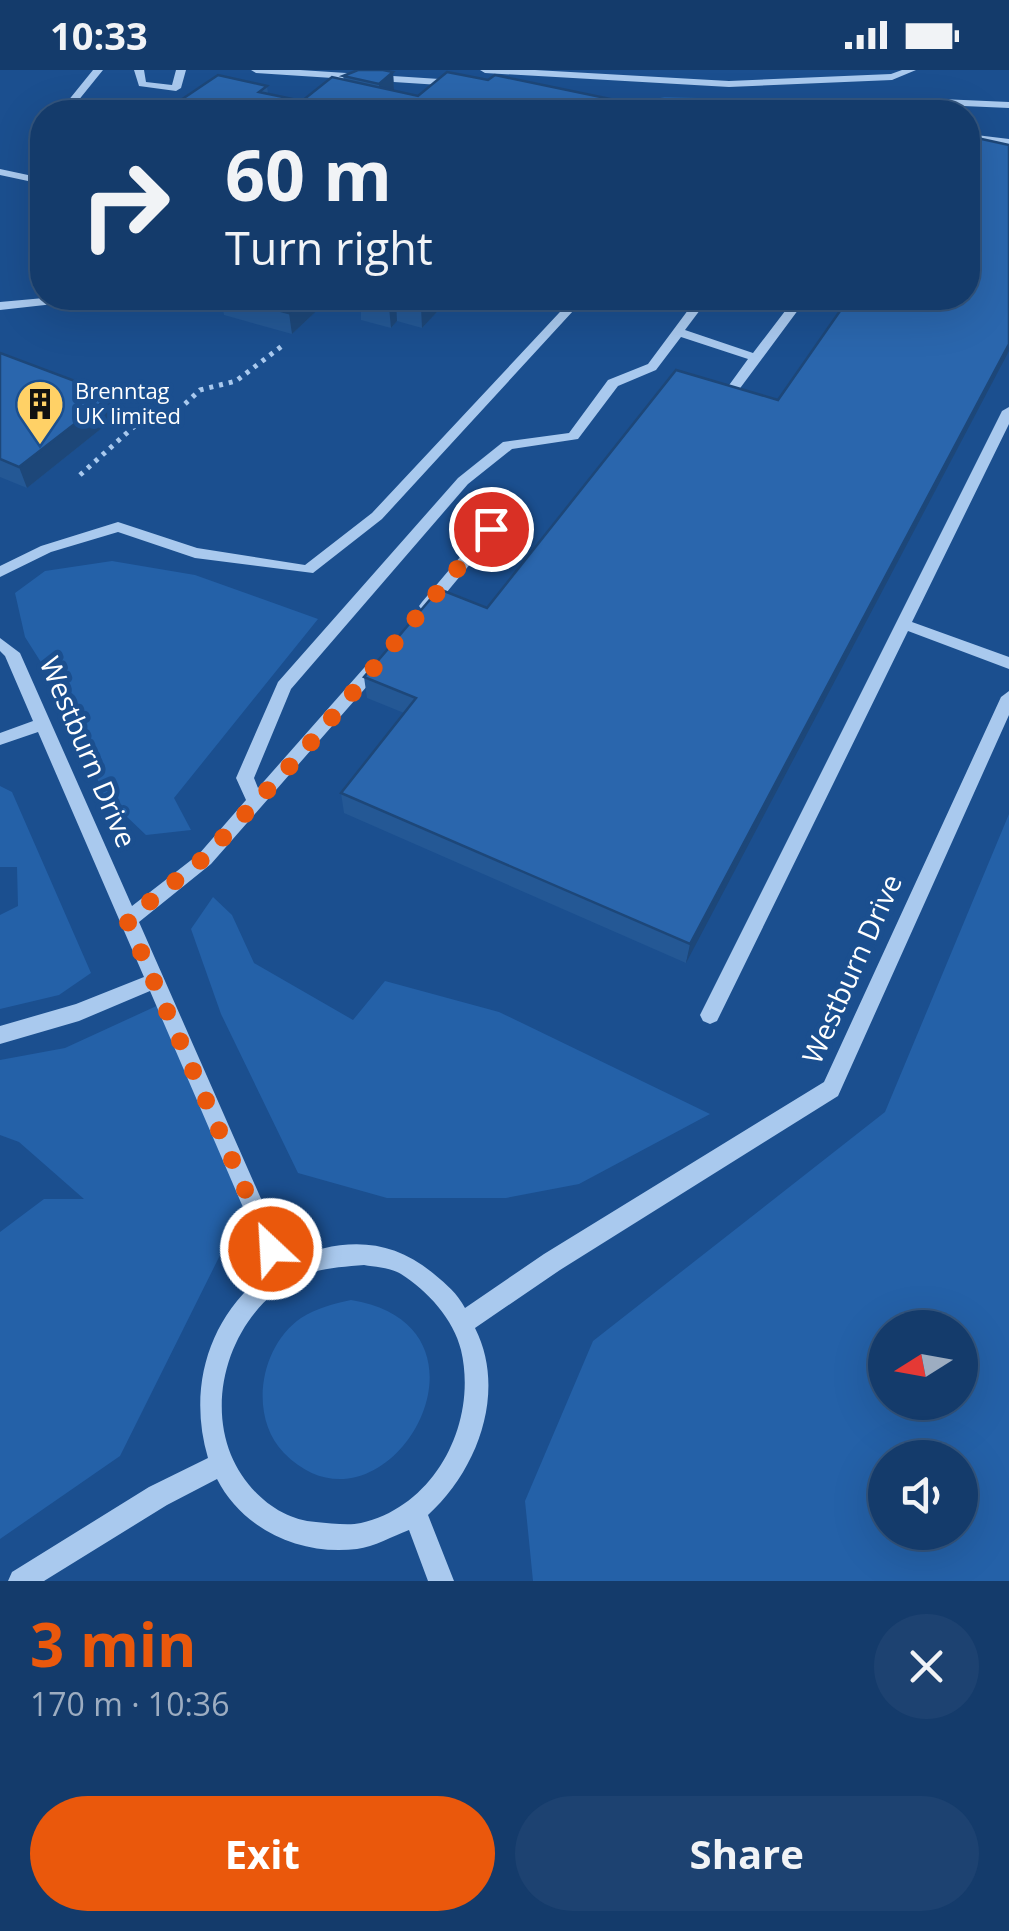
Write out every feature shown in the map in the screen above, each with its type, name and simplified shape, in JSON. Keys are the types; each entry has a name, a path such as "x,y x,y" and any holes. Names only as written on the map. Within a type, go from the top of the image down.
{"street":[{"path":"74,100 98,70"},
{"path":"139,70 142,84 176,88 181,70"},
{"path":"256,70 467,84"},
{"path":"485,70 729,84 892,77 911,70"},
{"path":"980,104 1009,106"},
{"path":"980,138 1009,142"},
{"path":"0,172 30,178"},
{"path":"0,306 30,303"},
{"path":"0,572 46,549 118,527 195,553 308,570 377,516 567,310"},
{"path":"256,803 245,778 284,686 462,481 508,444 574,436 614,383 652,366 694,310"},
{"path":"734,388 792,310"},
{"path":"678,332 756,358"},
{"path":"710,1015 1009,411"},
{"path":"415,620 515,501"},
{"path":"904,624 1009,664"},
{"name":"Westburn Drive","path":"0,643 12,653 283,1274"},
{"path":"127,920 204,858 390,649"},
{"name":"Westburn Drive","path":"464,1322 552,1262 831,1090 1009,697"},
{"path":"0,739 43,724"},
{"path":"0,1035 78,1012 154,981"},
{"path":"364,1254 405,1264 438,1287 464,1322 477,1359 478,1400 469,1442 447,1481 415,1512 373,1533 326,1540 282,1528 246,1502 220,1465 209,1423 211,1378 226,1336 250,1301 283,1274 322,1257 364,1254"},
{"path":"20,1581 158,1496 220,1465"},
{"path":"415,1512 441,1581"}],"path":[{"path":"80,475 138,423 174,414 200,390 236,381 282,346"}],"shaded area":[{"path":"660,97 777,100 674,100"},
{"path":"112,561 195,575 318,619 174,798 191,830 146,835 103,794 75,716 25,637 15,593 45,571"},
{"path":"0,786 12,792 91,973 59,995 0,1009 0,915 18,906 17,867 0,867"},
{"path":"1009,814 1009,1581 533,1581 525,1501 593,1341 885,1112"},
{"path":"213,897 232,915 254,963 353,1020 385,981 499,1012 710,1114 579,1184 506,1198 387,1198 298,1173 221,1014 191,929"},
{"path":"163,1003 248,1199 120,1456 0,1539 0,1232 44,1199 84,1199 19,1142 0,1135 0,1060 65,1048"},
{"path":"351,1300 400,1319 425,1350 429,1387 417,1425 393,1457 360,1476 322,1477 284,1453 273,1438 266,1420 264,1382 268,1363 287,1330 313,1312"}],"building":[{"path":"358,70 393,72 379,84 343,76"},
{"path":"447,72 488,80 495,75 615,100 303,100 332,77 418,96"},
{"path":"218,75 267,86 259,92 297,100 181,100"},
{"path":"980,139 1009,145 1009,344 690,944 341,793 416,698 364,677 439,589 487,608 676,370 778,400 841,310 980,310"},
{"name":"Brenntag UK limited","path":"0,353 112,395 19,467 0,459"}],"place":[{"name":"Brenntag UK limited","path":"40,446"}],"route":[{"path":"271,1249 127,920 204,858 302,753 491,529"}]}
